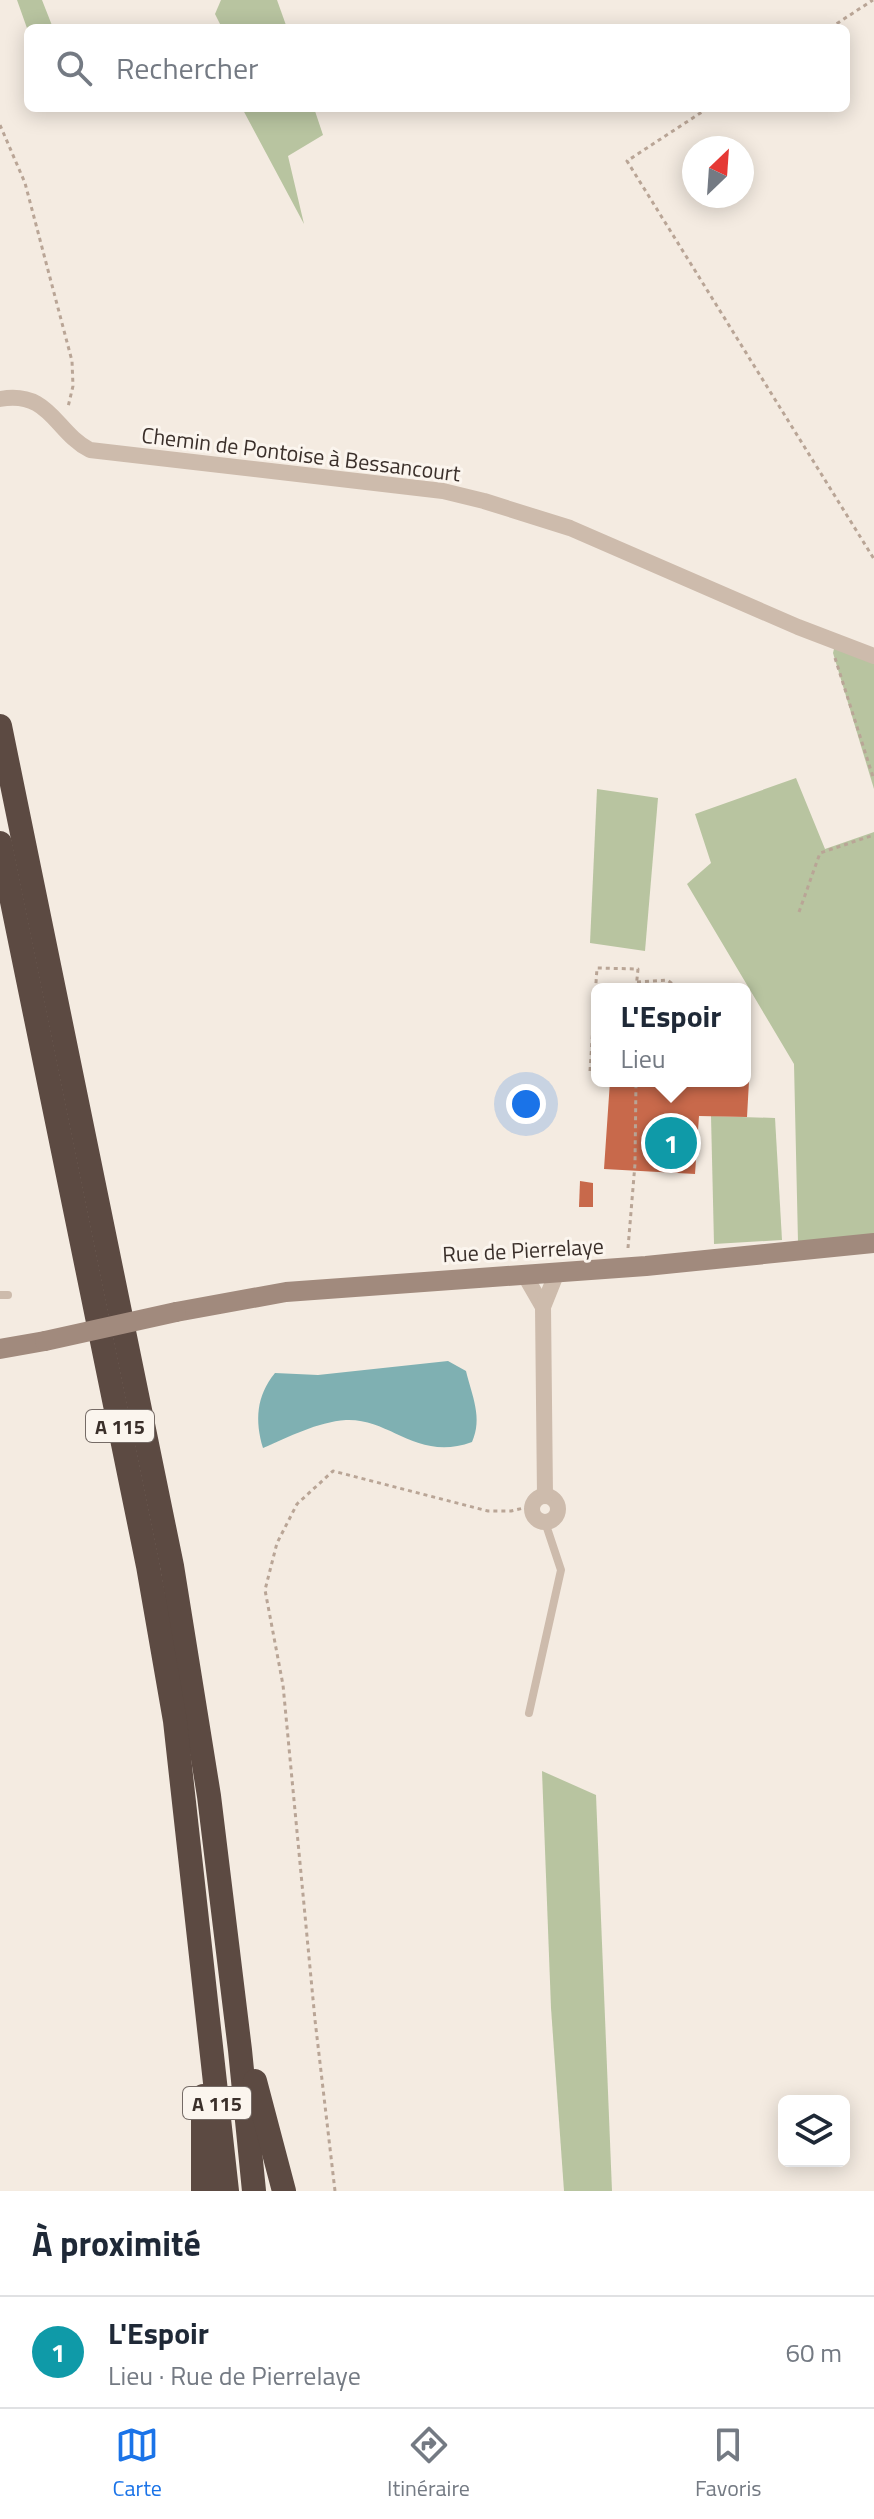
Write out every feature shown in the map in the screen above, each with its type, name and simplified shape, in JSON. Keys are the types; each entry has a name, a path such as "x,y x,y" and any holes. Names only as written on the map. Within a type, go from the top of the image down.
{"highway":[{"name":"A 115","path":"0,726 172,1566 209,1796 254,2191"},
{"name":"A 115","path":"0,843 148,1566 175,1721 227,2191"},
{"path":"203,2191 202,2033 208,2014"},
{"path":"240,2050 255,2080 284,2191"}],"main road":[{"name":"Rue de Pierrelaye","path":"0,1349 286,1292 627,1268 874,1243"}],"street":[{"name":"Chemin de Pontoise à Bessancourt","path":"0,399 24,399 49,411 80,444 90,450 443,491 527,513 570,528 874,656"},
{"path":"538,1501 555,1500 558,1511 553,1521 537,1519 532,1513 538,1501 543,1307 557,1272"},
{"path":"524,1274 543,1307"}],"lane":[{"path":"529,1713 561,1570 545,1522"}],"path":[{"path":"836,24 873,0"},
{"path":"702,112 627,161 874,559"},
{"path":"0,125 25,183 72,361 73,386 69,405 60,421"},
{"path":"829,639 874,780"},
{"path":"799,912 820,853 874,835"},
{"path":"596,983 597,968 638,969 637,982 667,980 671,983"},
{"path":"590,1071 591,1056"},
{"path":"627,1268 635,1164 636,1087"},
{"path":"335,2191 315,2020 283,1685 265,1590 277,1543 297,1504 333,1471 488,1511 511,1511 538,1501"}],"green space":[{"path":"17,0 42,0 51,24 26,24"},
{"path":"221,0 277,0 286,24 220,24 215,14"},
{"path":"244,112 315,112 323,135 288,156 304,224"},
{"path":"837,637 874,650 874,789 833,653"},
{"path":"796,778 825,849 874,832 874,1241 798,1242 794,1064 751,992 751,983 746,983 687,884 711,863 695,814"},
{"path":"597,789 658,798 645,951 590,943"},
{"path":"711,1116 775,1118 782,1240 714,1244"},
{"path":"542,1771 596,1795 612,2191 564,2191 551,2008"}],"water":[{"path":"448,1361 466,1371 477,1416 472,1442 453,1447 435,1447 377,1425 346,1420 314,1427 263,1448 259,1409 264,1391 275,1373 318,1375"}],"building":[{"path":"610,1087 749,1087 747,1117 699,1116 695,1174 604,1169"},
{"path":"580,1181 593,1183 593,1207 579,1207"}],"place":[{"name":"L'Espoir","path":"671,1143"}]}
